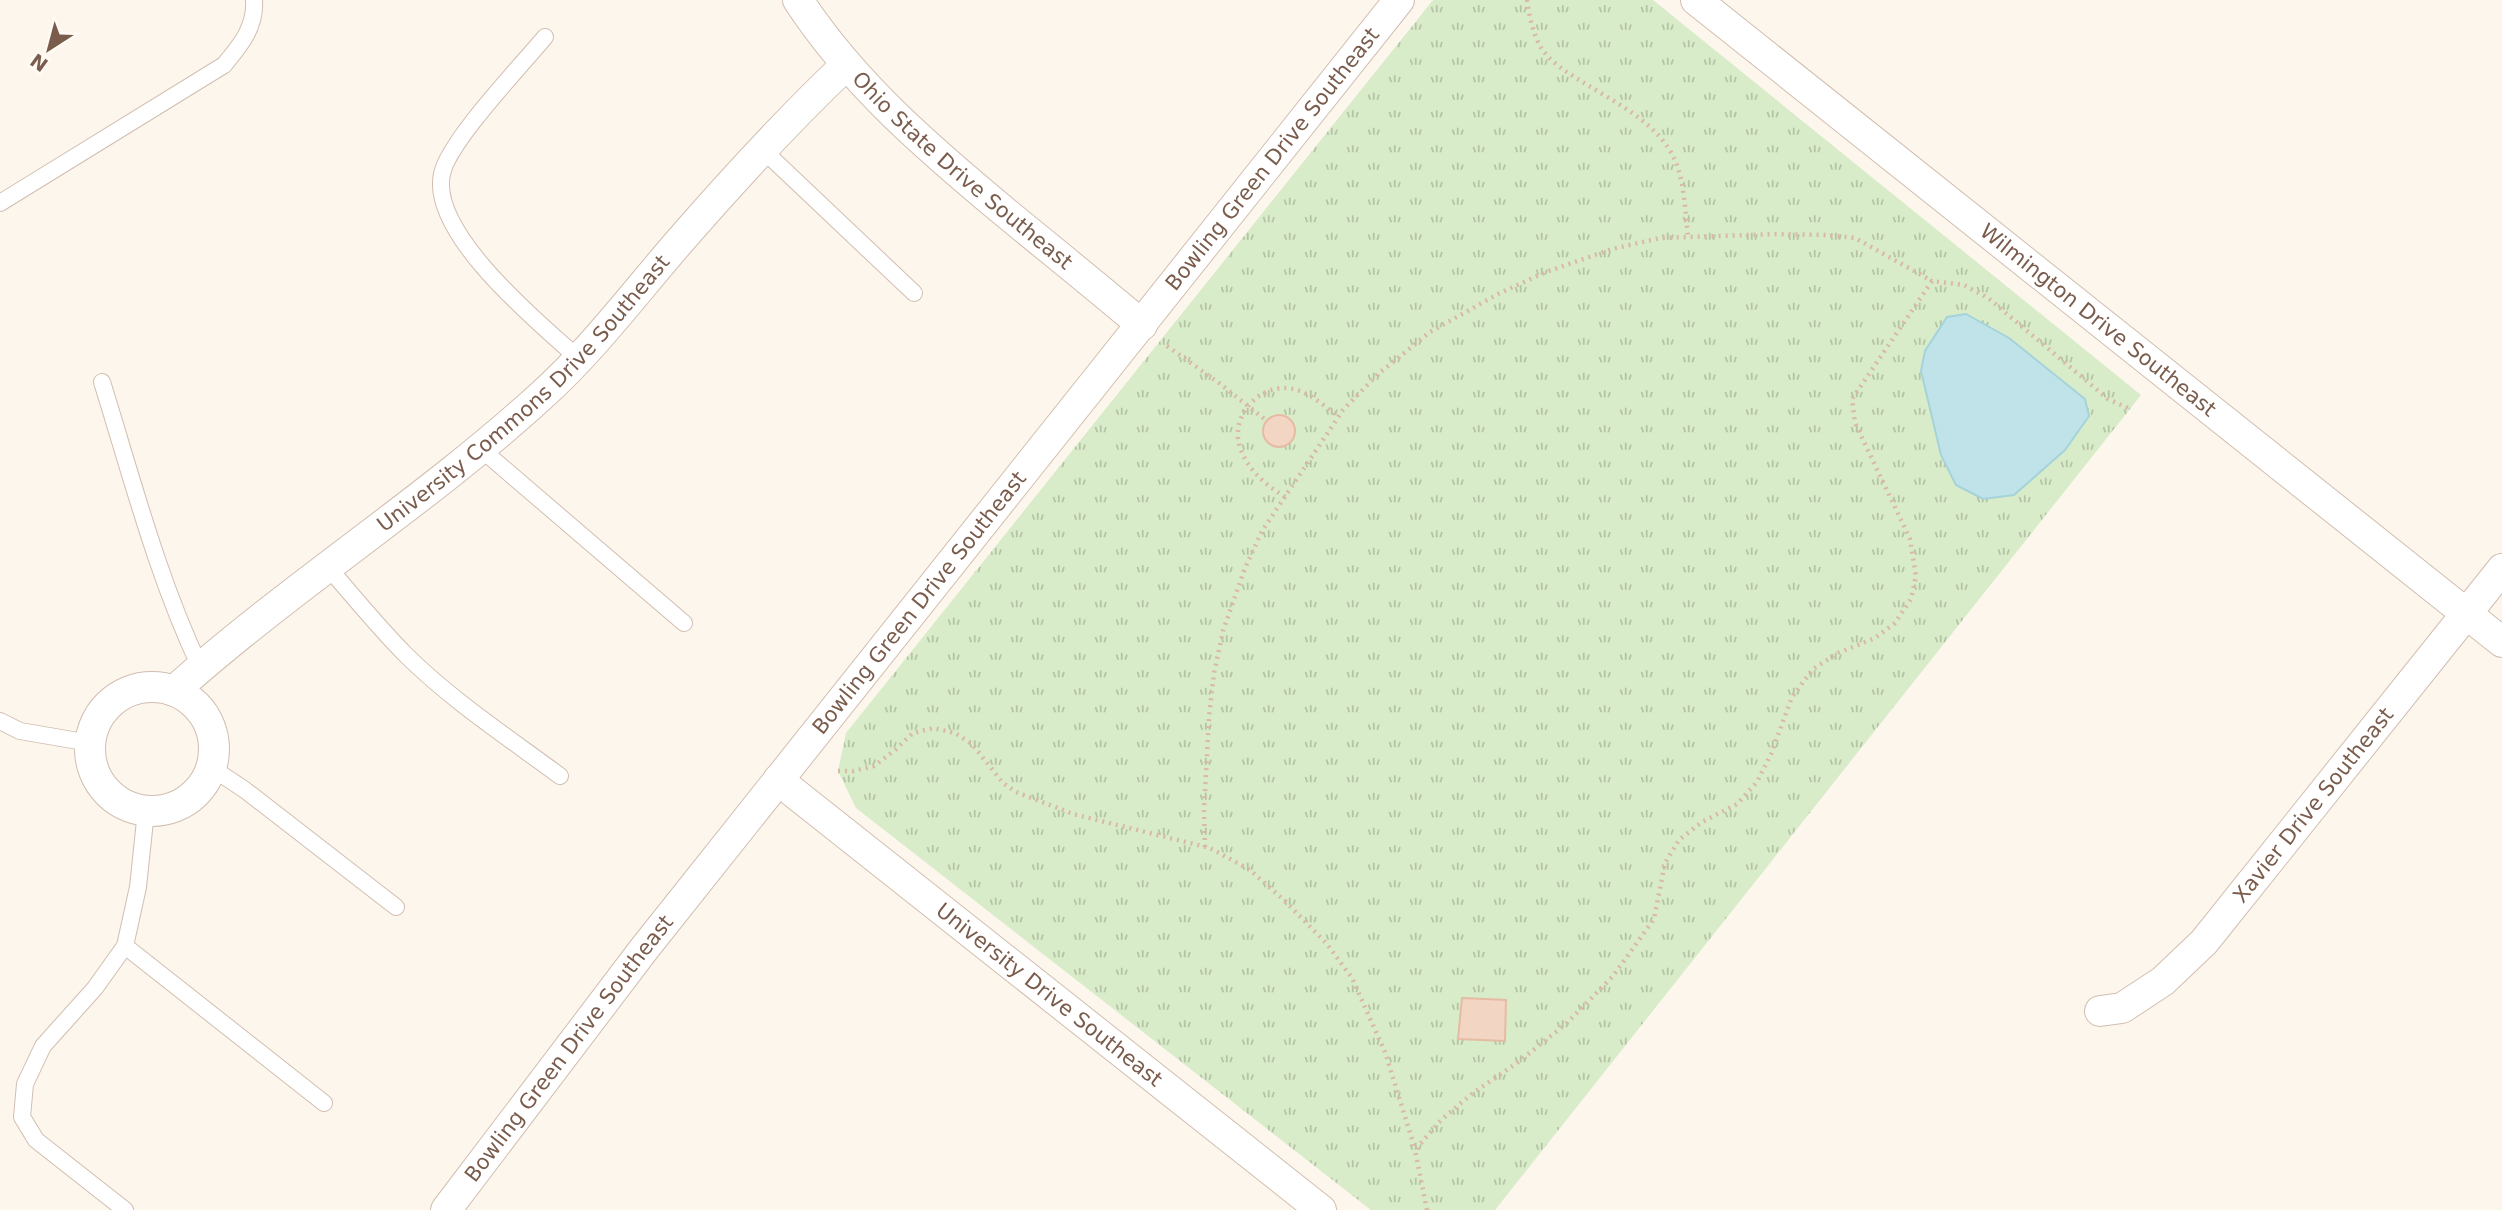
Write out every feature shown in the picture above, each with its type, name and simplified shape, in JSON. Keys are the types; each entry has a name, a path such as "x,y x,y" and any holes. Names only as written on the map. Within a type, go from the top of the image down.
{"street":[{"name":"Ohio State Drive Southeast","path":"798,0 822,37 877,99 941,159 1151,333"},
{"name":"Bowling Green Drive Southeast","path":"448,1209 644,949 778,780 1151,333 1399,0"},
{"name":"Wilmington Drive Southeast","path":"1696,0 2502,642"},
{"name":"University Commons Drive Southeast","path":"174,691 327,566 481,449 543,395 762,149 846,65"},
{"name":"Xavier Drive Southeast","path":"2100,1011 2122,1008 2163,981 2204,942 2502,569"},
{"path":"155,687 174,691 191,701 204,715 212,734 212,768 199,790 184,803 165,810 146,811 127,806 111,795 99,780 91,762 90,743 95,724 105,709 119,696 136,689 155,687"},
{"name":"University Drive Southeast","path":"778,780 1321,1210"}],"lane":[{"path":"0,203 224,65 246,38 255,9 254,0"},
{"path":"545,37 464,134 448,158 441,175 442,199 469,251 496,281 578,358"},
{"path":"762,149 914,293"},
{"path":"102,382 164,583 201,667"},
{"path":"481,449 684,623"},
{"path":"327,566 374,622 408,657 479,716 560,776"},
{"path":"0,721 20,732 90,743"},
{"path":"212,768 245,790 396,907"},
{"path":"125,1210 36,1140 22,1117 25,1084 43,1046 95,988 125,946 138,887 146,811"},
{"path":"125,946 324,1103"}],"path":[{"path":"1527,0 1529,16 1541,47 1560,68 1631,111 1661,137 1675,160 1688,237"},
{"path":"1205,847 1204,811 1214,673 1223,631 1256,543 1338,416 1377,375 1430,332 1498,293 1546,272 1612,249 1660,238 1789,234 1856,238 1932,281 1964,285 1988,298 2108,399 2130,409"},
{"path":"1415,1150 1441,1120 1567,1023 1613,976 1654,919 1665,863 1679,840 1702,822 1737,804 1757,782 1771,754 1792,697 1813,669 1838,653 1875,638 1895,623 1911,599 1916,576 1910,539 1855,423 1852,399 1932,281"},
{"path":"1151,333 1267,421"},
{"path":"1285,497 1269,487 1248,466 1239,447 1238,428 1247,405 1258,395 1268,391 1279,388 1297,390 1338,416"},
{"path":"838,771 874,766 913,733 933,728 955,733 972,744 1003,783 1016,792 1073,814 1205,847 1250,870 1328,944 1365,1002 1385,1052 1415,1150 1427,1210"}],"green space":[{"path":"1433,0 1653,0 2141,395 1495,1210 1371,1210 856,808 838,771 846,733"}],"water":[{"path":"1966,314 2009,338 2085,399 2089,416 2065,450 2014,495 1983,499 1956,485 1941,455 1921,371 1925,351 1947,317"}],"building":[{"path":"1279,415 1290,420 1295,431 1290,442 1279,447 1268,442 1263,431 1268,420"},
{"path":"1462,998 1506,1000 1505,1041 1458,1039"}]}
